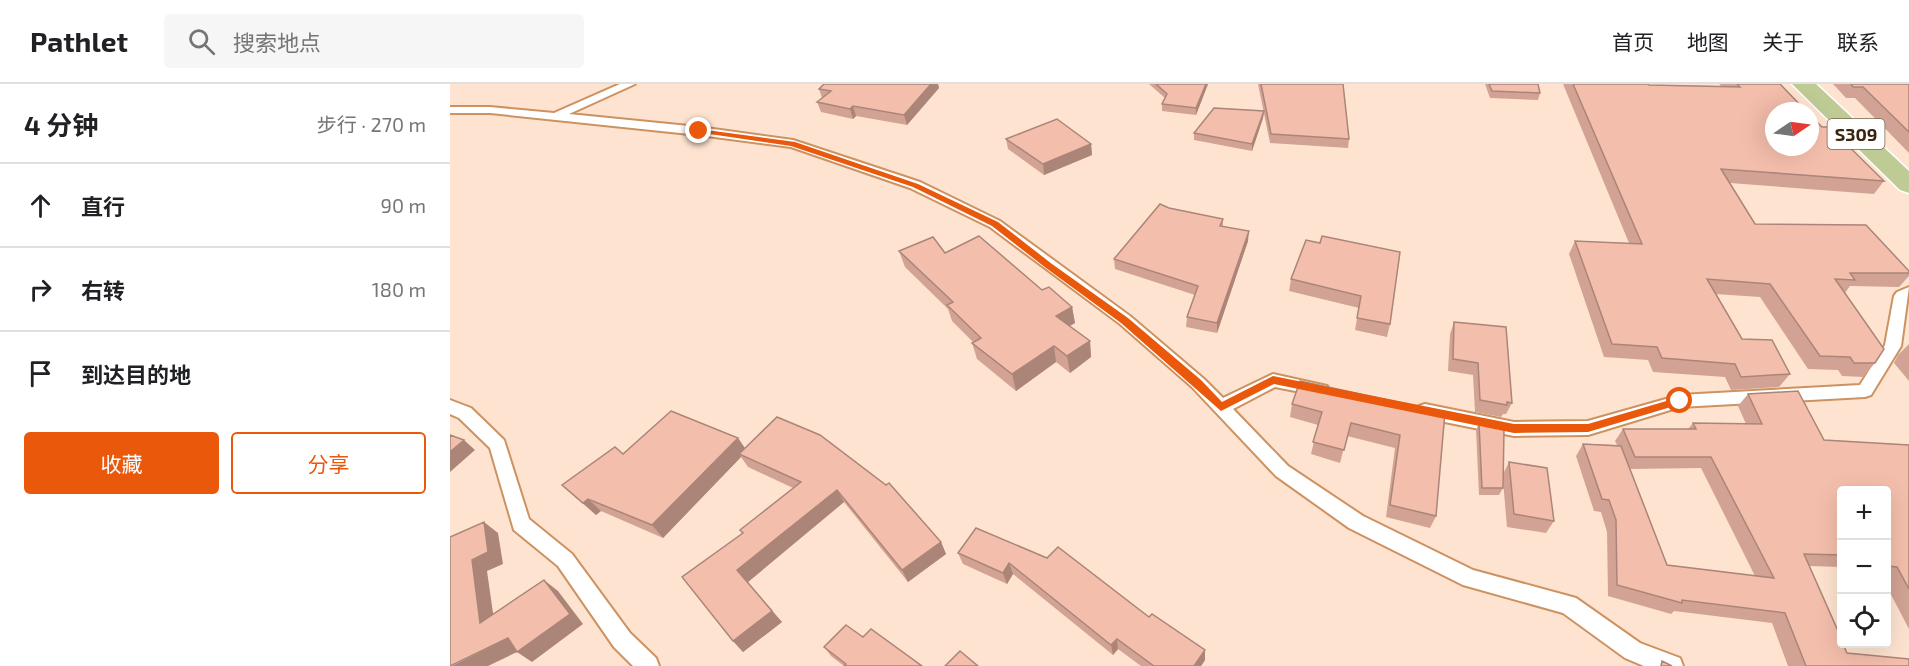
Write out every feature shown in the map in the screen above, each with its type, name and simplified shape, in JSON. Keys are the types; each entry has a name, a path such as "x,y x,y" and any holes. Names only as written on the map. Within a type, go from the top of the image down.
{"main road":[{"name":"S309","path":"1803,84 1909,185"}],"lane":[{"path":"553,117 629,84"},
{"path":"450,110 490,110 699,131 793,144 915,185 995,224 1125,320 1198,383 1282,471 1356,522 1470,578 1569,605 1633,651 1672,666"},
{"path":"1411,408 1514,429 1588,428 1680,401 1865,391 1893,346 1902,296 1909,292"},
{"path":"1221,407 1273,380 1342,394"},
{"path":"450,407 465,413 498,445 520,524 565,560 622,640 648,666"}],"building":[{"path":"824,84 931,84 904,115 853,106 850,109 817,102 831,91 819,89"},
{"path":"1156,84 1206,84 1196,108 1162,104 1167,94"},
{"path":"1261,84 1343,84 1349,139 1271,134"},
{"path":"1489,84 1538,84 1540,93 1492,91"},
{"path":"1573,84 1740,87 1737,84 1780,84 1797,102 1765,102 1765,156 1819,156 1819,124 1822,127 1829,127 1884,181 1721,169 1755,224 1866,225 1909,273 1850,273 1855,280 1835,279 1884,349 1875,363 1854,363 1850,357 1820,356 1770,284 1707,279 1742,339 1772,340 1790,374 1741,377 1735,364 1662,358 1657,347 1612,344 1575,241 1642,244"},
{"path":"1851,84 1909,84 1909,132 1863,87 1853,87"},
{"path":"1214,108 1264,111 1252,144 1194,133"},
{"path":"1057,119 1091,144 1043,164 1006,139"},
{"path":"1160,204 1169,208 1223,219 1220,226 1249,231 1217,323 1187,317 1198,286 1114,259"},
{"path":"979,236 1042,290 1049,287 1072,307 1056,316 1090,341 1067,356 1054,346 1012,374 972,343 981,338 947,305 953,302 899,251 933,237 945,253"},
{"path":"1322,236 1400,252 1390,324 1357,318 1361,296 1291,279 1306,240 1320,243"},
{"path":"1454,322 1506,327 1512,403 1507,402 1507,405 1480,400 1478,363 1453,359"},
{"path":"1300,381 1445,412 1436,516 1390,505 1400,435 1351,423 1344,450 1313,442 1322,412 1292,404"},
{"path":"1798,391 1824,440 1909,445 1909,589 1897,567 1891,566 1891,486 1837,486 1837,555 1804,554 1837,629 1837,648 1845,648 1847,653 1909,659 1909,666 1806,666 1785,613 1682,600 1682,603 1617,585 1616,520 1609,500 1602,499 1583,444 1621,446 1667,565 1774,578 1711,457 1635,457 1623,429 1696,429 1693,423 1762,424 1748,394"},
{"path":"671,411 738,438 652,525 588,499 583,503 562,485 615,447 623,454"},
{"path":"777,417 820,435 886,485 889,483 941,542 902,570 837,490 737,570 772,611 733,641 682,577 743,533 740,530 801,482 739,454"},
{"path":"1479,423 1504,429 1503,488 1482,488"},
{"path":"450,435 464,440 450,452"},
{"path":"1509,462 1547,468 1554,521 1514,514"},
{"path":"484,522 488,552 472,560 480,623 544,580 570,614 517,652 508,638 450,666 450,537"},
{"path":"976,528 1047,558 1058,547 1149,617 1152,614 1205,650 1194,666 1154,666 1117,639 1111,645 1009,563 1003,573 958,553"},
{"path":"846,625 863,637 871,629 922,666 844,666 846,664 824,647"},
{"path":"960,651 978,666 945,666"},
{"path":"1662,661 1672,666 1661,666"}],"route":[{"path":"699,131 793,144 915,185 995,224 1125,320 1198,383 1221,407 1273,380 1514,429 1588,428 1680,401"}]}
